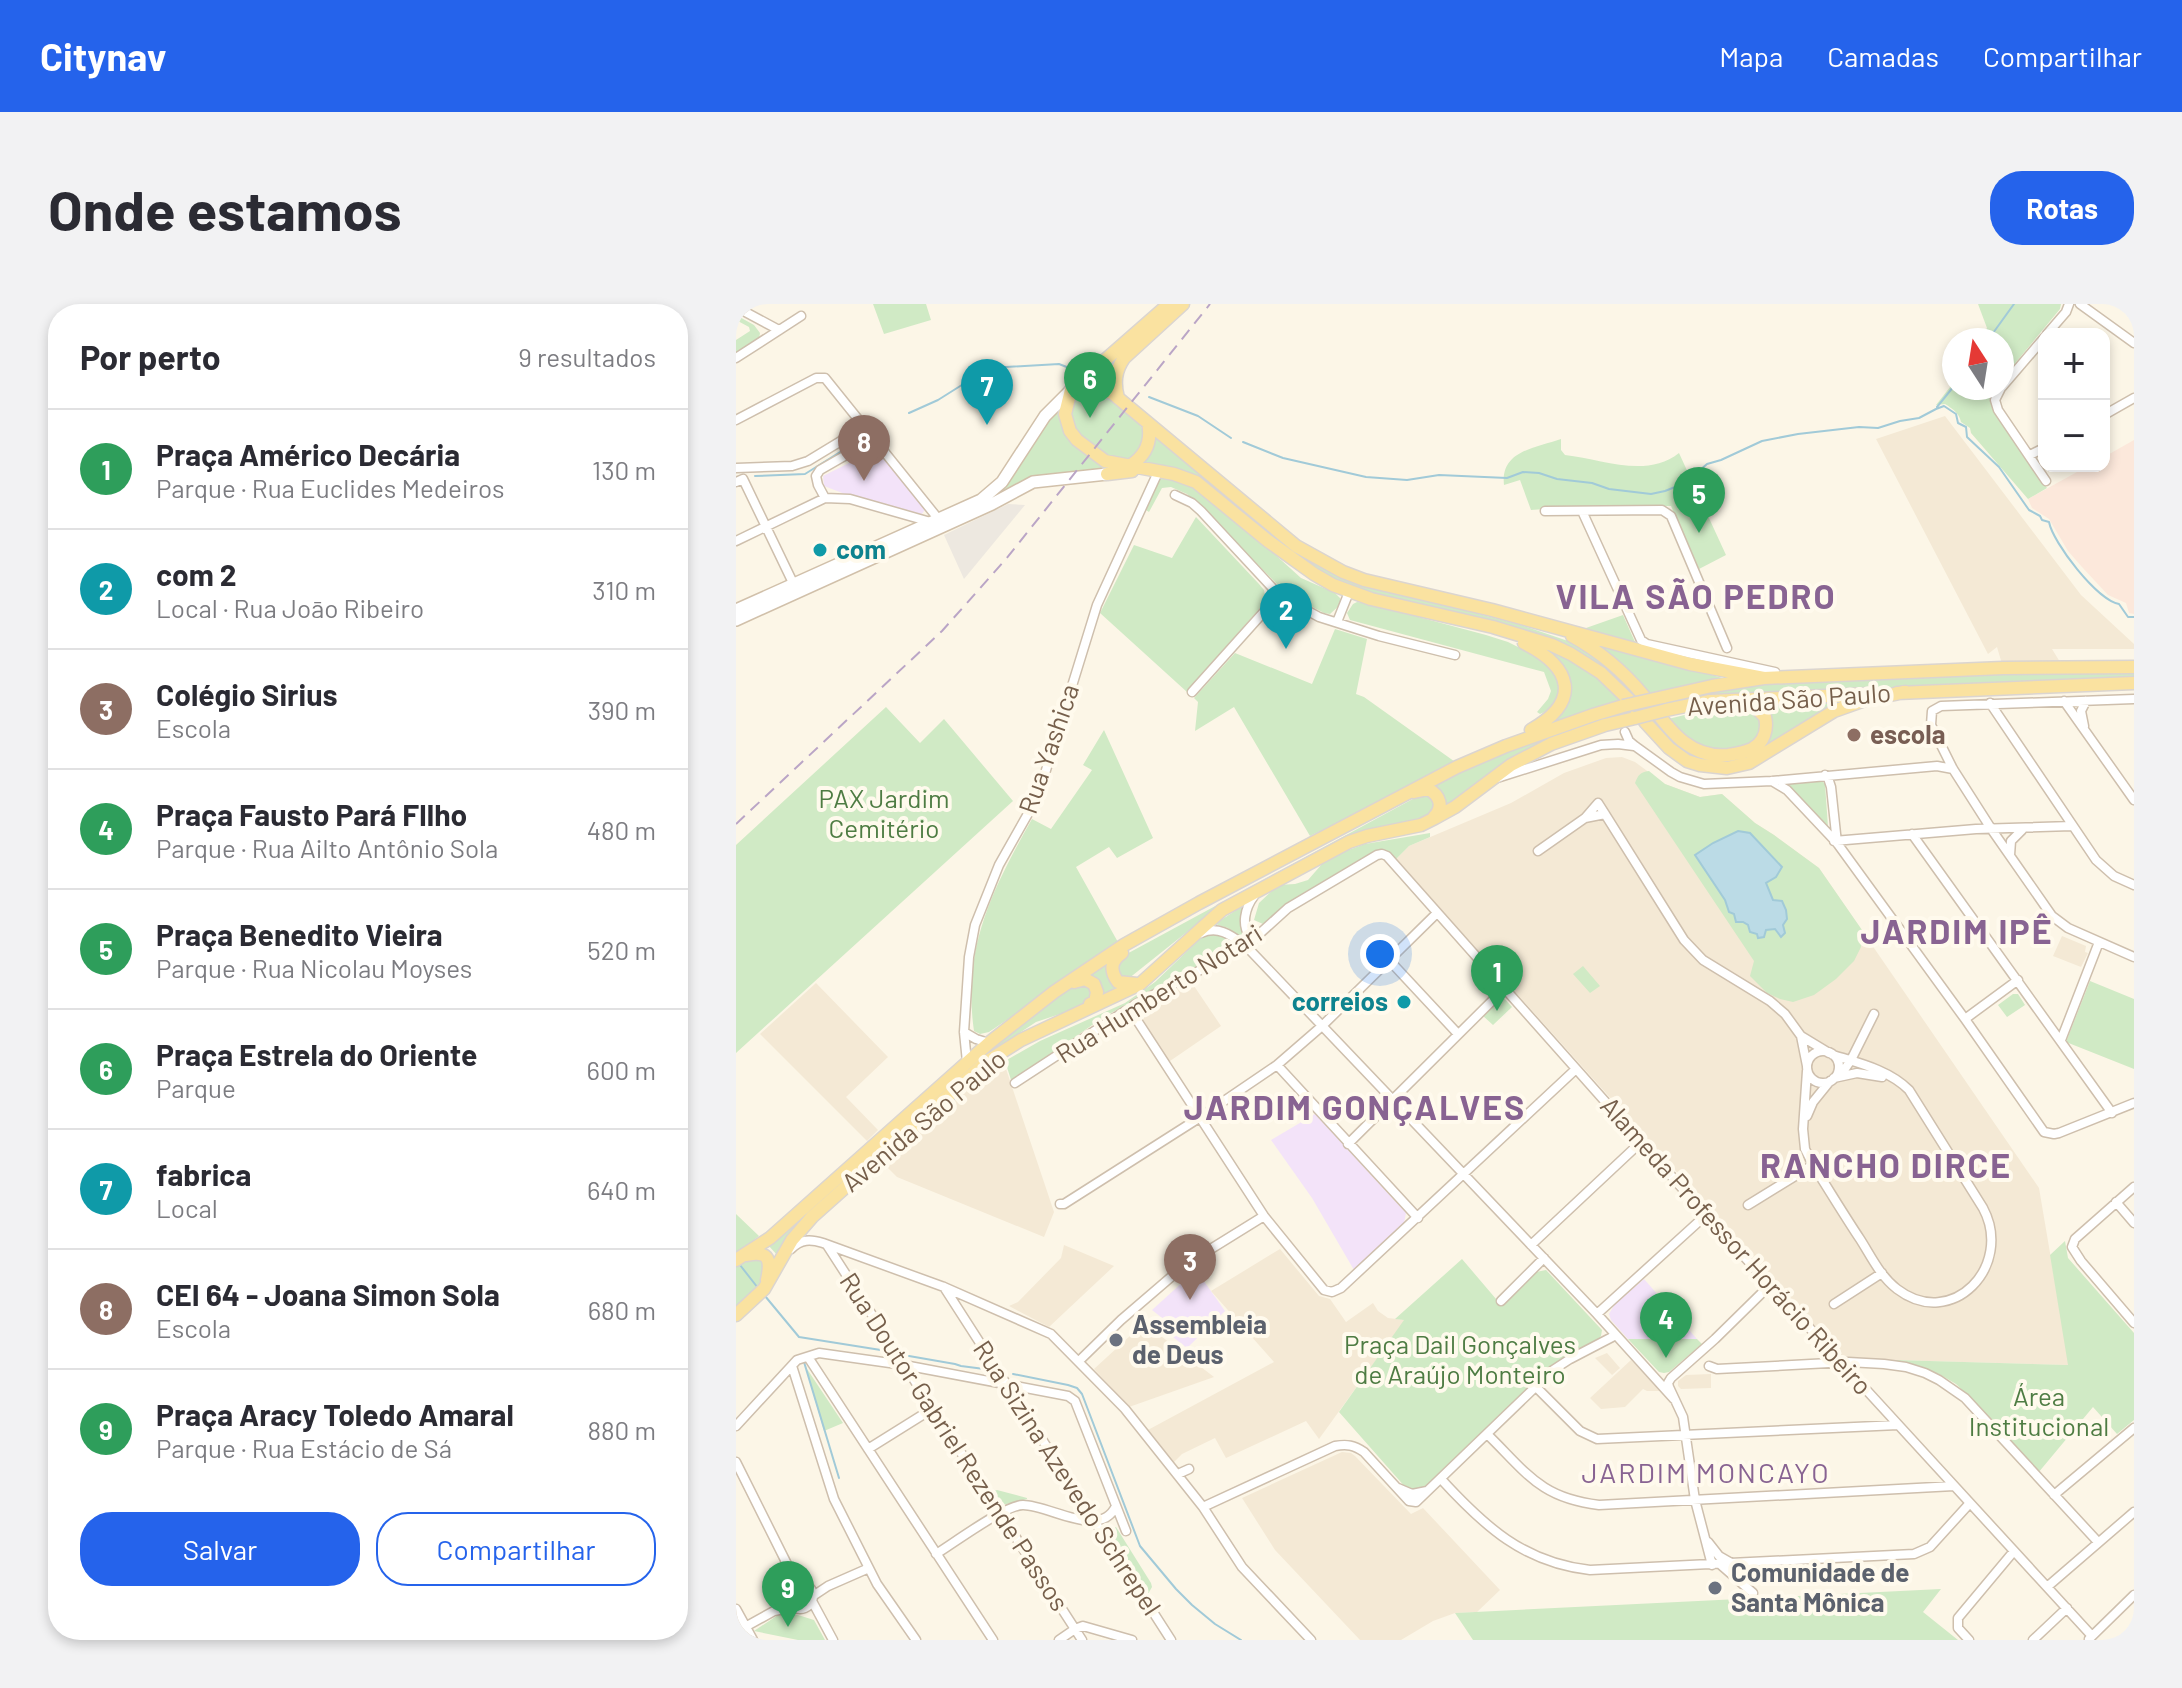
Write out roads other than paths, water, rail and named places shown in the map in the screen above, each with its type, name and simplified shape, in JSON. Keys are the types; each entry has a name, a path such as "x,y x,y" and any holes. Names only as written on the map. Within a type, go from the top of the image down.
{"main road":[{"path":"938,523 981,500 1002,482 1045,416 1169,304"},
{"path":"1118,398 1115,380 1124,358 1183,304"},
{"path":"1071,390 1098,388 1118,398 1296,546 1326,564 1364,580 1690,664 1770,676"},
{"path":"1071,390 1066,402 1067,426 1073,436 1105,461 1159,470 1196,482 1299,564 1349,592 1493,627 1571,654 1601,673 1629,700 1635,716 1661,741 1675,753 1700,765 1739,767 1759,759 1841,708 1905,692"},
{"path":"1107,474 1131,465 1142,456 1150,435 1148,423"},
{"path":"736,610 938,523 992,504 1033,482 1159,470"},
{"path":"736,620 794,585"},
{"path":"1551,626 1609,660 1645,697 1677,737 1697,750 1733,755 1754,748 1765,733 1763,714 1753,705 1721,701"},
{"path":"1493,627 1537,649 1554,662 1563,675 1565,688 1563,701 1545,722 1506,746"},
{"name":"Avenida São Paulo","path":"736,1315 765,1286 799,1230 986,1062 1021,1040 1140,984 1222,910 1349,842 1421,825 1455,807 1511,765 1551,744 1712,686 1770,676 2134,667"},
{"name":"Avenida São Paulo","path":"739,1258 770,1238 989,1043 1054,992 1124,945 1457,767 1506,746 1623,706 2134,683"},
{"path":"1392,801 1422,790 1434,792 1440,803 1440,811 1421,825"},
{"path":"1140,984 1118,982 1111,968 1113,962 1118,955 1172,924 1177,916"},
{"path":"1021,1040 1027,1032 1095,1002 1097,995 1094,984 1085,979 1054,992"},
{"path":"739,1258 758,1253 765,1256 770,1268 765,1286"}],"street":[{"path":"2053,328 2069,304"},
{"path":"2080,304 2134,343"},
{"path":"736,307 779,330"},
{"path":"736,358 801,316"},
{"path":"2014,374 2038,345"},
{"path":"736,420 786,392 825,378 938,523"},
{"path":"2110,412 2134,398"},
{"path":"1995,400 1998,410 2046,481"},
{"path":"737,468 792,466 808,461 864,427"},
{"path":"825,498 816,476 820,470 874,439"},
{"path":"2030,455 2038,451"},
{"name":"Rua Yashica","path":"967,1063 964,1032 969,957 975,925 999,865 1038,796 1097,605 1159,470"},
{"path":"740,480 794,585"},
{"path":"1175,495 1201,511 1279,595 1319,617 1455,655"},
{"path":"736,541 825,498 850,499 938,523"},
{"path":"1545,511 1667,512 1737,664"},
{"path":"1582,511 1641,640 1647,644 1737,664 1770,676"},
{"path":"1337,622 1349,592"},
{"path":"1192,692 1279,595"},
{"path":"1723,661 1727,648"},
{"path":"2134,699 1941,706 1932,711 1931,725 1953,769 2052,916 2068,928 2134,957"},
{"path":"2064,701 2134,800"},
{"path":"2085,730 2081,711 2086,701"},
{"path":"2004,725 2003,708 2012,702"},
{"path":"1990,703 2104,869 2134,885"},
{"path":"1618,744 1635,716"},
{"path":"1625,732 1629,741 1671,772 1695,782 1712,784 1937,766 1953,769"},
{"path":"1485,784 1592,748 1618,744 1635,746"},
{"path":"1825,775 1831,787 1836,842"},
{"path":"1772,781 1781,785 1836,842 2041,1128 2049,1134 2059,1133 2134,1103"},
{"path":"1538,851 1585,818 1598,803 1684,940 1703,960 1770,1001 1785,1014 1801,1036 1831,1054 1838,1066 1835,1078"},
{"path":"2049,828 2057,819 2057,804"},
{"path":"1585,818 1605,814"},
{"path":"1836,842 1976,829 2072,826"},
{"path":"2010,856 2011,841 2025,828"},
{"path":"1912,834 2112,1113"},
{"name":"Alameda Professor Horácio Ribeiro","path":"1382,854 1409,880 1840,1363 2067,1608 2090,1638"},
{"name":"Rua Humberto Notari","path":"1015,1083 1125,1011 1131,1011 1134,1005 1187,982 1246,946 1288,908 1382,854"},
{"path":"1257,938 1250,937 1246,932 1247,910 1254,896 1270,883"},
{"path":"1060,1204 1199,1118 1277,1065 1322,1026 1437,913"},
{"path":"1190,939 1207,930 1220,929 1246,946 1394,1099 1674,1399"},
{"path":"2061,1040 2099,942"},
{"path":"1389,960 1458,1034"},
{"path":"1965,1019 2018,980"},
{"path":"1348,1144 1505,988"},
{"path":"1131,1011 1264,1216 1324,1290 1332,1292 1341,1288 1418,1218 1576,1069"},
{"path":"1805,1149 1807,1114 1813,1102 1851,1060 1874,1014"},
{"path":"964,1032 989,1043"},
{"path":"1801,1036 1807,1069 1819,1083 1857,1073 1880,1076 1900,1087 1922,1110"},
{"path":"1823,1052 1851,1060 1901,1082 1916,1099 1988,1217 1992,1238 1985,1272 1975,1285 1952,1299 1932,1302 1912,1298 1898,1290 1882,1273 1805,1149 1803,1129 1810,1058 1823,1052"},
{"path":"1277,1065 1418,1218"},
{"path":"1531,1245 1641,1142"},
{"path":"1748,1205 1813,1165"},
{"path":"2134,1187 2075,1239 2072,1247 2134,1323"},
{"path":"2116,1202 2134,1223"},
{"path":"1597,1314 1706,1215"},
{"path":"1079,1361 1167,1279 1264,1216"},
{"name":"Rua Doutor Gabriel Rezende Passos","path":"812,1217 812,1233 825,1244 845,1273 1082,1640"},
{"path":"782,1258 793,1246 803,1241 825,1244 944,1287 1051,1334 1125,1409 1203,1507 1242,1567 1311,1640"},
{"path":"845,1273 848,1262 858,1256"},
{"path":"1501,1301 1544,1258"},
{"path":"1834,1304 1882,1273"},
{"path":"1753,1593 1738,1578 1717,1565 1705,1538 1695,1500 1683,1417 1668,1383 1770,1285"},
{"name":"Rua Sizina Azevedo Schrepel","path":"944,1287 1168,1638"},
{"name":"Rua Sizina Azevedo Schrepel","path":"962,1315 966,1305 974,1300"},
{"path":"1203,1507 1335,1446 1347,1444 1364,1452 1415,1506 1553,1370 1616,1335"},
{"path":"736,1426 800,1358 819,1353 904,1365 1071,1396 1126,1531"},
{"path":"808,1357 993,1640"},
{"path":"1859,1383 1860,1370 1868,1363"},
{"path":"1709,1366 1717,1369 1868,1363 1906,1367 1939,1380 1973,1407 2098,1542"},
{"path":"792,1366 834,1499 869,1568 916,1640"},
{"path":"1651,1372 1671,1378"},
{"path":"1536,1387 1580,1431 1597,1439 1898,1425"},
{"path":"1870,1426 1879,1412 1878,1403"},
{"path":"868,1449 932,1409"},
{"path":"2054,1495 2134,1428"},
{"path":"1487,1434 1546,1490 1578,1503 1599,1505 1954,1486"},
{"path":"736,1462 793,1576 809,1592 833,1640"},
{"path":"1928,1488 1935,1480 1938,1468"},
{"path":"1178,1474 1189,1469"},
{"path":"1441,1479 1492,1529 1514,1545 1566,1567 1590,1570 1914,1554 1930,1547 1970,1503"},
{"path":"1395,1487 1412,1494 1428,1491"},
{"path":"936,1554 1013,1506 1028,1505 1095,1522 1109,1516 1116,1506"},
{"path":"2047,1587 2134,1512"},
{"path":"1705,1538 1719,1556 1733,1564 1738,1578"},
{"path":"1969,1640 1958,1628 1958,1618 2014,1551"},
{"path":"1738,1578 1745,1563"},
{"path":"774,1611 791,1586 809,1592 869,1568"},
{"path":"736,1632 774,1611 809,1605 809,1592"},
{"path":"787,1595 797,1608 822,1621"},
{"path":"2090,1638 2134,1595"},
{"path":"2033,1640 2067,1608"},
{"path":"736,1609 753,1640"},
{"path":"1059,1640 1075,1629 1087,1627 1132,1640"}],"water":[{"path":"1738,831 1750,833 1782,867 1776,877 1766,883 1773,900 1782,901 1786,910 1785,933 1781,937 1775,929 1766,930 1764,937 1758,938 1757,934 1750,932 1748,925 1736,922 1734,914 1729,912 1725,900 1695,855"}],"waterway":[{"path":"1997,328 2014,304"},
{"path":"909,413 965,383 1006,367 1059,364 1082,373"},
{"path":"1149,397 1198,416 1231,438"},
{"path":"1937,407 1943,400"},
{"path":"1243,442 1283,458 1366,477 1407,480 1439,475 1507,478 1523,472 1651,494 1685,483 1707,464 1762,441 1859,427 1878,428 1919,418 1944,406 1956,414 1958,423 1966,427 1967,437 1999,467 2029,510 2049,522 2059,543 2088,582 2119,604 2128,617 2134,617"},
{"path":"755,476 805,474 856,442"},
{"path":"740,1265 758,1288"},
{"path":"765,1296 799,1337 887,1351"},
{"path":"909,1356 992,1370"},
{"path":"804,1362 839,1478"},
{"path":"1013,1374 1077,1388 1082,1394 1140,1546 1192,1605 1241,1640"}],"railway":[{"path":"736,824 942,631 1006,559 1210,304"}],"place":[{"name":"Praça Estrela do Oriente","path":"1090,418"},
{"name":"fabrica","path":"987,425"},
{"name":"CEI 64 - Joana Simon Sola","path":"864,481"},
{"name":"Praça Benedito Vieira","path":"1699,533"},
{"name":"com","path":"820,550"},
{"name":"com 2","path":"1286,649"},
{"name":"escola","path":"1854,735"},
{"name":"correios","path":"1404,1002"},
{"name":"Praça Américo Decária","path":"1497,1011"},
{"name":"Colégio Sirius","path":"1190,1300"},
{"name":"Assembleia de Deus","path":"1116,1340"},
{"name":"Praça Fausto Pará FIlho","path":"1666,1358"},
{"name":"Comunidade de Santa Mônica","path":"1715,1588"},
{"name":"Praça Aracy Toledo Amaral","path":"788,1627"}],"district":[{"name":"VILA SÃO PEDRO","path":"1696,597"},
{"name":"JARDIM IPÊ","path":"1957,932"},
{"name":"JARDIM GONÇALVES","path":"1355,1108"},
{"name":"RANCHO DIRCE","path":"1886,1166"},
{"name":"JARDIM MONCAYO","path":"1706,1473"}],"park label":[{"name":"PAX Jardim Cemitério","path":"884,814"},
{"name":"Praça Dail Gonçalves de Araújo Monteiro","path":"1460,1360"},
{"name":"Área Institucional","path":"2039,1412"}]}
